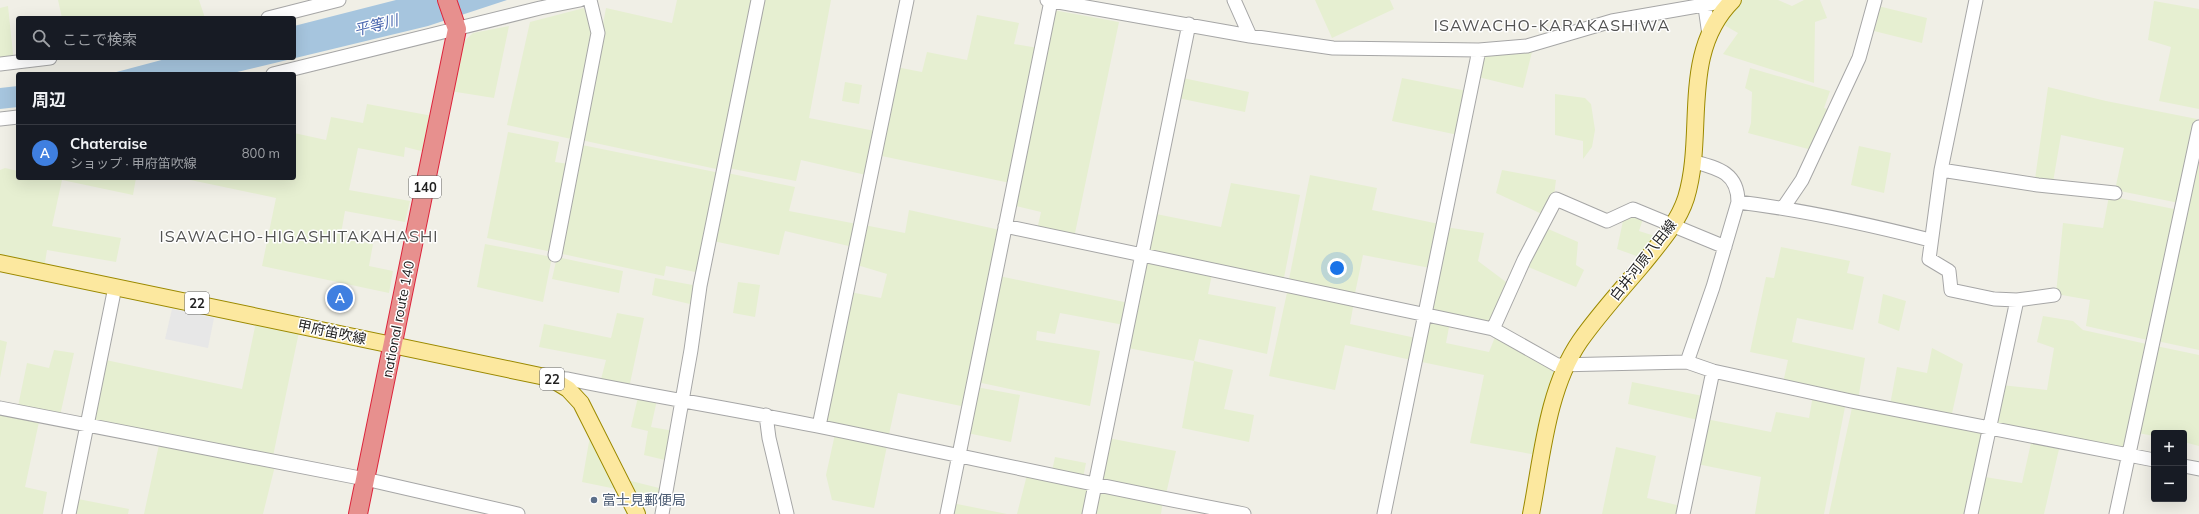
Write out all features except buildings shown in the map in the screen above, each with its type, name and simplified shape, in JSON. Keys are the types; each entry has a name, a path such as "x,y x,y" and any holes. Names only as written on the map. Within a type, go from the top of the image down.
{"highway":[{"path":"447,0 456,27"},
{"name":"national route 140","path":"358,514 456,27"}],"main road":[{"name":"白井河原八田線","path":"1531,514 1556,390 1566,364 1594,322 1672,226 1685,199 1692,161 1698,73 1702,51 1708,34 1715,21 1732,0"},
{"name":"甲府笛吹線","path":"0,263 550,378 568,389 581,403 637,514"}],"street":[{"path":"276,16 339,0"},
{"path":"282,72 456,27 580,0"},
{"path":"555,255 598,33 590,0"},
{"path":"662,514 682,402 700,286 758,0"},
{"path":"819,426 907,0"},
{"path":"947,514 1049,0 1078,3 1250,36 1333,48 1479,50 1527,46 1612,21 1705,2 1732,0"},
{"path":"1234,0 1250,36"},
{"path":"1783,208 1802,180 1859,58 1875,0"},
{"path":"1976,0 1941,170 1930,240 1929,259 1949,271 1951,290 1994,299 2017,300 2054,295"},
{"path":"1705,2 1708,34"},
{"path":"1089,514 1189,24"},
{"path":"1384,514 1479,50"},
{"path":"0,64 33,60"},
{"path":"0,119 16,117"},
{"path":"2116,514 2197,143 2199,127"},
{"path":"1687,362 1725,247 1738,202 1738,190 1733,179 1712,166 1692,161"},
{"path":"1941,170 2032,184 2115,193"},
{"path":"1493,329 1524,260 1556,199 1607,221 1633,210 1725,247"},
{"path":"1738,202 1783,208 1886,229 1930,240"},
{"path":"1005,226 1493,329 1558,365 1687,362 1713,371 1988,428 2151,459"},
{"path":"69,514 115,287"},
{"path":"1971,514 1988,428 2017,300"},
{"path":"1683,514 1713,371"},
{"path":"550,378 568,379 682,402 766,415 959,457 1244,514"},
{"path":"0,408 365,479 518,514"},
{"path":"766,415 769,438 787,514"},
{"path":"2187,467 2199,469"}],"green space":[{"path":"58,0 199,0 204,16 62,16"},
{"path":"677,0 754,0 721,170 581,140 606,8 672,23"},
{"path":"763,0 831,0 809,118 875,131 866,175 801,160 796,181 728,168"},
{"path":"1315,0 1390,0 1394,9 1332,38"},
{"path":"1743,0 1778,0 1792,6 1804,0 1820,0 1827,18 1815,22 1814,83 1723,54 1738,33 1724,25 1736,5"},
{"path":"2154,1 2199,9 2199,109 2159,101 2171,47 2148,40"},
{"path":"8,6 14,63 0,64 0,8"},
{"path":"1878,6 1927,18 1922,43 1874,31 1878,17"},
{"path":"584,8 592,33 576,140 507,125 530,22"},
{"path":"1053,10 1119,22 1074,238 1037,230 1041,212 1012,205"},
{"path":"977,15 1019,23 1014,44 1038,48 1010,183 877,155 896,67 922,72 927,52 967,60"},
{"path":"509,26 494,98 450,91 460,45 473,33"},
{"path":"1532,52 1523,88 1478,77 1483,55"},
{"path":"1750,68 1830,91 1824,108 1832,110 1812,150 1748,133 1751,123 1752,92 1745,88"},
{"path":"1183,78 1249,92 1245,112 1178,98"},
{"path":"1402,78 1467,91 1458,135 1392,121"},
{"path":"845,82 862,85 859,104 842,101"},
{"path":"2048,87 2106,101 2197,119 2179,203 2115,190 2124,148 2061,135 2053,182 2035,179"},
{"path":"1555,94 1585,98 1591,104 1595,130 1592,147 1583,159 1583,141 1555,135"},
{"path":"367,104 433,116 425,152 405,147 404,157 358,148 349,190 410,201 405,222 345,211 340,239 373,244 369,266 393,271 389,293 262,266 276,198 190,180 296,180 296,133 326,140 331,117 363,123"},
{"path":"508,132 559,142 555,162 569,164 552,252 487,238"},
{"path":"582,145 720,173 700,273 666,266 664,276 558,253"},
{"path":"1859,146 1891,153 1884,193 1851,185"},
{"path":"2199,147 2199,350 2157,341"},
{"path":"5,168 16,171 16,180 62,180 52,226 121,238 116,262 47,250 44,269 0,259 0,170"},
{"path":"1502,170 1556,180 1554,196 1544,215 1496,193"},
{"path":"727,173 795,187 789,211 857,224 853,247 785,231 779,255 713,241"},
{"path":"1310,175 1377,188 1372,210 1439,224 1430,268 1363,255 1354,298 1288,284"},
{"path":"62,180 136,180 133,195"},
{"path":"1231,183 1300,195 1283,283 1146,253 1156,214 1221,227"},
{"path":"2109,196 2179,210 2152,341 2086,326 2090,300 2056,294 2063,223 2103,228"},
{"path":"909,210 1000,230 966,407 898,393 888,439 823,424 850,292 881,298 887,274 857,265 864,225 905,233"},
{"path":"1632,216 1643,219 1639,231 1658,237 1642,258 1617,249 1623,221"},
{"path":"1445,227 1484,233 1478,261 1510,285 1491,326 1428,311"},
{"path":"1546,228 1578,242 1576,265 1584,270 1576,287 1526,266"},
{"path":"485,244 552,257 543,302 477,287"},
{"path":"1781,247 1850,261 1847,273 1864,277 1853,330 1797,318 1792,342 1865,358 1858,400 1783,383 1788,360 1750,352 1766,277 1774,278"},
{"path":"557,257 623,271 619,293 552,279"},
{"path":"1145,260 1212,274 1208,294 1276,307 1267,354 1199,339 1194,361 1128,348"},
{"path":"999,276 1129,303 1124,325 1060,313 1055,334 1037,331 1036,340 1100,351 1090,406 977,382"},
{"path":"655,278 698,286 694,305 652,295"},
{"path":"738,282 760,285 755,317 733,313"},
{"path":"1288,288 1354,302 1350,324 1416,338 1411,360 1345,345 1335,390 1269,376"},
{"path":"1883,294 1906,301 1899,331 1878,323"},
{"path":"617,313 644,318 629,388 600,383 606,360 539,347 544,324 611,338"},
{"path":"1426,316 1450,322 1446,343 1489,352 1495,337 1556,368 1537,455 1470,443 1484,375 1417,361"},
{"path":"2043,316 2073,321 2083,330 2151,345 2127,453 1993,425 2001,385 2047,390 2054,348 2037,342"},
{"path":"256,322 299,332 272,461 276,462 263,514 144,514 160,440 88,426 101,359 242,389"},
{"path":"0,340 7,342 0,378"},
{"path":"2156,346 2199,355 2199,446 2187,443 2187,430 2151,430 2151,435 2138,433"},
{"path":"1932,348 1963,364 1951,418 1890,405 1897,367 1927,373"},
{"path":"54,350 74,353 59,420 40,417 25,487 47,492 43,514 0,514 0,408 17,411 27,363 49,368"},
{"path":"1194,361 1233,370 1224,409 1254,415 1249,442 1182,428"},
{"path":"1632,382 1703,396 1698,420 1628,404"},
{"path":"976,387 1020,395 1011,442 967,433"},
{"path":"1813,395 1846,402 1824,514 1755,514 1761,477 1697,464 1706,419 1771,432 1776,412 1809,418"},
{"path":"638,397 657,400 651,427 674,431 669,461 644,455 648,431 631,427"},
{"path":"1853,403 1986,431 1968,514 1829,514"},
{"path":"835,434 887,446 874,508 832,500 826,475"},
{"path":"590,436 616,489 582,482"},
{"path":"1108,438 1176,451 1166,494 1100,481"},
{"path":"2031,443 2059,449 2044,514 1978,514 1985,477 2022,483"},
{"path":"1616,447 1656,456 1647,498 1681,506 1679,514 1602,514"},
{"path":"1055,457 1086,463 1083,478 1052,471"},
{"path":"1028,471 1090,483 1084,514 1017,514"},
{"path":"623,479 663,489 660,503 631,496"},
{"path":"1099,486 1163,500 1161,514 1093,514"},
{"path":"73,498 129,509 128,514 69,514"},
{"path":"952,503 1007,514 950,514"}],"shaded area":[{"path":"172,309 214,318 208,348 165,339"}],"water":[{"name":"平等川","path":"396,0 507,0 428,26 296,58 296,25"},
{"path":"162,60 287,60 237,72 116,72"},
{"path":"16,86 16,107 0,109 0,88"}],"place":[{"name":"Chateraise","path":"340,298"},
{"name":"富士見郵便局","path":"594,500"}],"district":[{"name":"ISAWACHO-KARAKASHIWA","path":"1552,25"},
{"name":"ISAWACHO-HIGASHITAKAHASHI","path":"299,236"}]}
